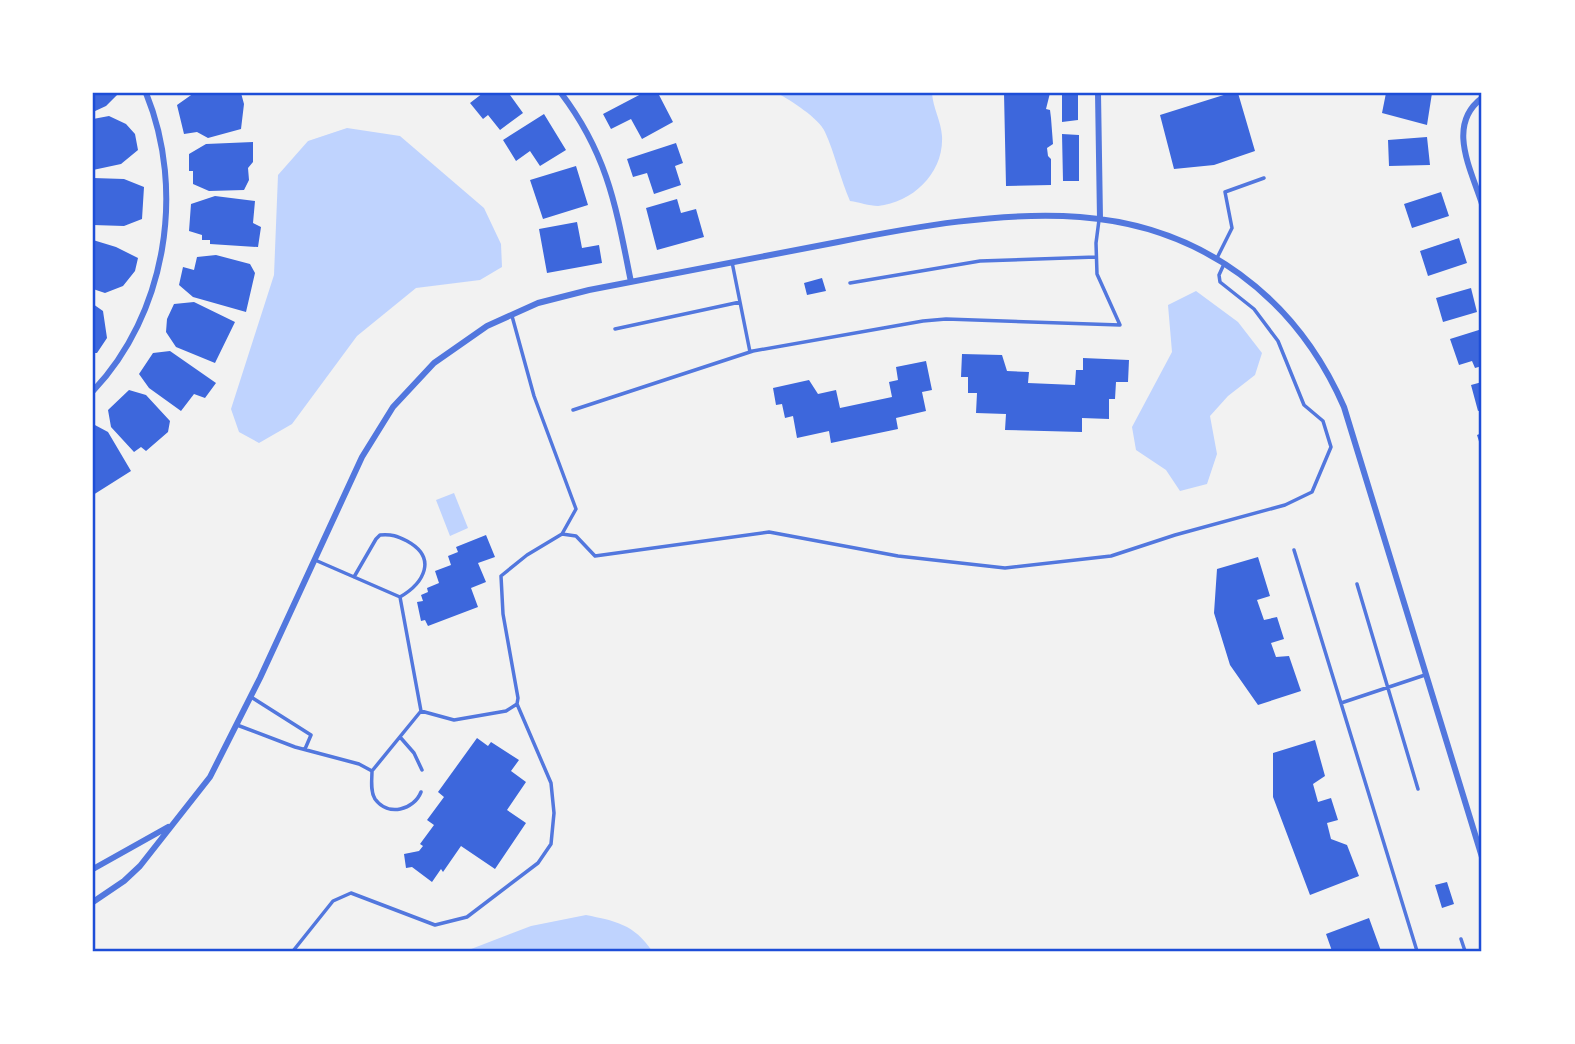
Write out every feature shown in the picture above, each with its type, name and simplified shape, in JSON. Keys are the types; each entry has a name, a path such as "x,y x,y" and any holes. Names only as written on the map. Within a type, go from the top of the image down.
{"street":[{"path":"93,391 115,365 139,323 155,280 163,243 166,220 165,174 158,133 146,93"},
{"path":"561,93 585,128 604,165 616,205 631,282"},
{"path":"1098,93 1100,219"},
{"path":"1482,98 1466,115 1462,130 1464,147 1482,204"},
{"path":"93,902 124,881 140,866 210,778 251,697 362,457 393,407 434,363 469,337 511,314 555,298 631,282 886,232 949,223 1060,216 1100,219 1146,228 1194,246 1225,263 1266,294 1310,344 1344,408 1482,857"},
{"path":"93,869 173,824"}],"lane":[{"path":"1217,258 1232,228 1225,192 1264,178"},
{"path":"573,410 750,352 923,321 946,319 1120,325 1097,274 1100,219"},
{"path":"850,283 980,261 1096,257"},
{"path":"732,262 750,352"},
{"path":"562,534 576,536 594,556 769,532 898,555 1005,568 1111,556 1175,535 1285,505 1312,492 1324,469 1331,447 1322,421 1304,405 1278,341 1254,309 1220,282 1219,275 1225,263"},
{"path":"615,329 740,302"},
{"path":"293,951 333,901 351,893 435,925 467,917 538,863 551,844 554,813 551,783 517,704 503,614 501,576 527,555 562,534 576,509 534,396 511,314"},
{"path":"354,577 376,539 380,535 394,534 422,551 426,567 414,587 400,597"},
{"path":"1294,550 1417,951"},
{"path":"314,560 400,597"},
{"path":"1357,584 1418,789"},
{"path":"400,597 421,711 372,771 372,791 375,798 389,809 415,803 421,792"},
{"path":"1341,703 1427,674"},
{"path":"251,697 311,734 305,749"},
{"path":"421,711 454,720 506,711 517,704"},
{"path":"237,725 305,749 359,764 372,771"},
{"path":"400,737 414,753 422,770"},
{"path":"1461,939 1465,951"}],"water":[{"path":"777,93 932,93 942,136 938,162 924,183 903,199 878,206 850,201 822,127 804,110"},
{"path":"347,128 400,136 484,208 501,244 502,267 480,280 416,288 357,336 292,424 259,443 239,432 231,409 274,275 278,175 308,141"},
{"path":"1196,291 1238,322 1262,353 1255,375 1228,396 1210,416 1217,454 1207,484 1180,491 1166,470 1136,450 1132,427 1172,352 1168,305"},
{"path":"454,493 468,528 450,536 436,500"},
{"path":"586,915 631,929 652,951 466,951 531,926"}],"building":[{"path":"93,93 119,93 106,106 93,112"},
{"path":"194,93 241,93 244,104 241,129 208,138 197,132 184,134 177,105"},
{"path":"483,93 513,93 510,95 523,113 500,130 488,115 483,119 470,103"},
{"path":"643,93 658,93 673,122 642,139 631,119 611,129 603,114"},
{"path":"1004,93 1050,93 1046,109 1050,110 1053,144 1047,148 1051,159 1051,185 1006,186"},
{"path":"1062,93 1078,93 1078,120 1062,122"},
{"path":"1230,93 1238,93 1255,151 1214,165 1174,169 1160,115"},
{"path":"1386,93 1432,93 1427,125 1382,113"},
{"path":"544,114 566,150 540,166 530,151 516,161 503,140"},
{"path":"109,116 126,124 135,134 138,150 121,164 93,170 93,119"},
{"path":"1062,134 1079,135 1079,181 1063,181"},
{"path":"1427,137 1430,165 1389,166 1388,140"},
{"path":"253,142 253,162 248,168 249,180 244,190 209,191 193,184 193,171 189,171 189,154 206,144"},
{"path":"676,143 683,163 675,166 681,185 654,194 647,173 633,177 627,159"},
{"path":"576,166 588,205 543,219 530,180"},
{"path":"93,178 124,179 144,187 142,219 124,226 93,225"},
{"path":"1441,192 1449,216 1412,228 1404,204"},
{"path":"215,196 255,201 253,223 261,227 258,247 210,244 210,240 202,240 202,235 189,231 191,204"},
{"path":"677,199 681,213 696,209 704,237 657,250 646,208"},
{"path":"577,222 582,248 599,245 602,263 547,273 539,229"},
{"path":"1459,238 1467,263 1428,276 1420,251"},
{"path":"93,240 138,258 135,271 123,286 105,293 93,289"},
{"path":"216,255 250,264 255,273 246,312 193,297 179,285 183,267 194,270 197,257"},
{"path":"822,278 826,291 807,295 804,283"},
{"path":"1471,288 1477,312 1443,322 1436,298"},
{"path":"194,302 235,322 215,363 176,347 166,332 167,319 174,304"},
{"path":"93,304 103,311 107,338 97,353 93,353"},
{"path":"1482,329 1482,366 1475,368 1472,361 1459,365 1450,339"},
{"path":"170,351 216,383 205,398 194,394 181,411 149,388 139,374 153,353"},
{"path":"962,354 1002,355 1007,371 1029,372 1028,383 1075,385 1076,370 1083,370 1083,358 1129,360 1128,382 1116,382 1115,399 1109,399 1109,419 1082,418 1082,432 1005,430 1006,414 976,413 977,393 968,393 968,377 961,377"},
{"path":"926,361 932,390 922,392 926,411 896,418 898,429 831,443 829,431 797,438 793,416 785,418 782,404 776,405 773,388 809,380 818,394 836,390 840,408 892,397 889,382 898,380 896,367"},
{"path":"1482,382 1482,410 1478,411 1471,385"},
{"path":"129,390 146,395 170,421 168,432 146,451 141,447 134,452 111,427 108,410"},
{"path":"93,424 108,432 131,471 93,495"},
{"path":"1482,433 1482,451 1477,435"},
{"path":"486,535 495,557 478,563 486,582 471,588 478,607 428,626 425,620 421,621 417,602 423,601 421,595 428,592 427,588 439,583 435,571 451,565 448,556 458,552 456,547"},
{"path":"1258,557 1270,596 1257,600 1264,620 1277,617 1284,639 1271,643 1276,657 1289,656 1301,691 1258,705 1230,665 1214,613 1217,569"},
{"path":"477,738 488,746 491,742 519,760 511,771 526,782 507,810 526,823 495,869 461,846 443,872 441,869 432,882 412,867 406,868 404,854 419,851 423,846 420,844 434,825 427,820 444,797 438,792"},
{"path":"1315,740 1325,776 1313,784 1318,802 1331,798 1338,820 1327,823 1331,839 1347,845 1359,876 1310,895 1273,797 1273,753"},
{"path":"1447,882 1454,904 1442,908 1435,885"},
{"path":"1369,918 1381,951 1332,951 1326,934"}]}
